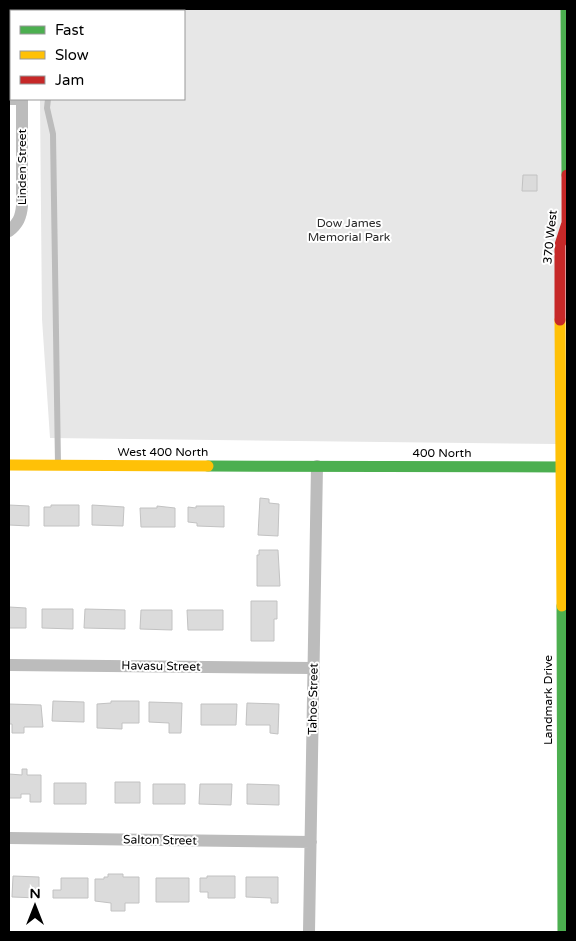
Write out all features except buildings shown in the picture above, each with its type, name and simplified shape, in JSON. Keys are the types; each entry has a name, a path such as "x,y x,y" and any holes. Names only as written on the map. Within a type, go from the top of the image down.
{"street":[{"name":"370 West","path":"564,467 564,245 567,222 566,9"},
{"name":"Linden Street","path":"9,231 16,225 21,216 22,206 22,100"},
{"name":"West 400 North","path":"9,465 316,466"},
{"name":"400 North","path":"316,466 564,467"},
{"name":"Tahoe Street","path":"309,932 316,466"},
{"name":"Landmark Drive","path":"562,932 565,811 564,467"},
{"name":"Havasu Street","path":"9,665 313,668"},
{"name":"Salton Street","path":"9,838 310,842"}],"lane":[{"path":"48,100 47,108 52,134 58,466"}],"green space":[{"name":"Dow James Memorial Park","path":"566,9 556,444 50,438 42,319 40,100 185,100 185,10 40,10"}],"traffic: fast":[{"path":"566,9 567,175"},
{"path":"208,466 567,467"},
{"path":"562,606 563,932"}],"traffic: slow":[{"path":"560,320 562,606"},
{"path":"9,465 208,466"}],"traffic: jam":[{"path":"560,320 560,245 567,223 567,175"}]}
